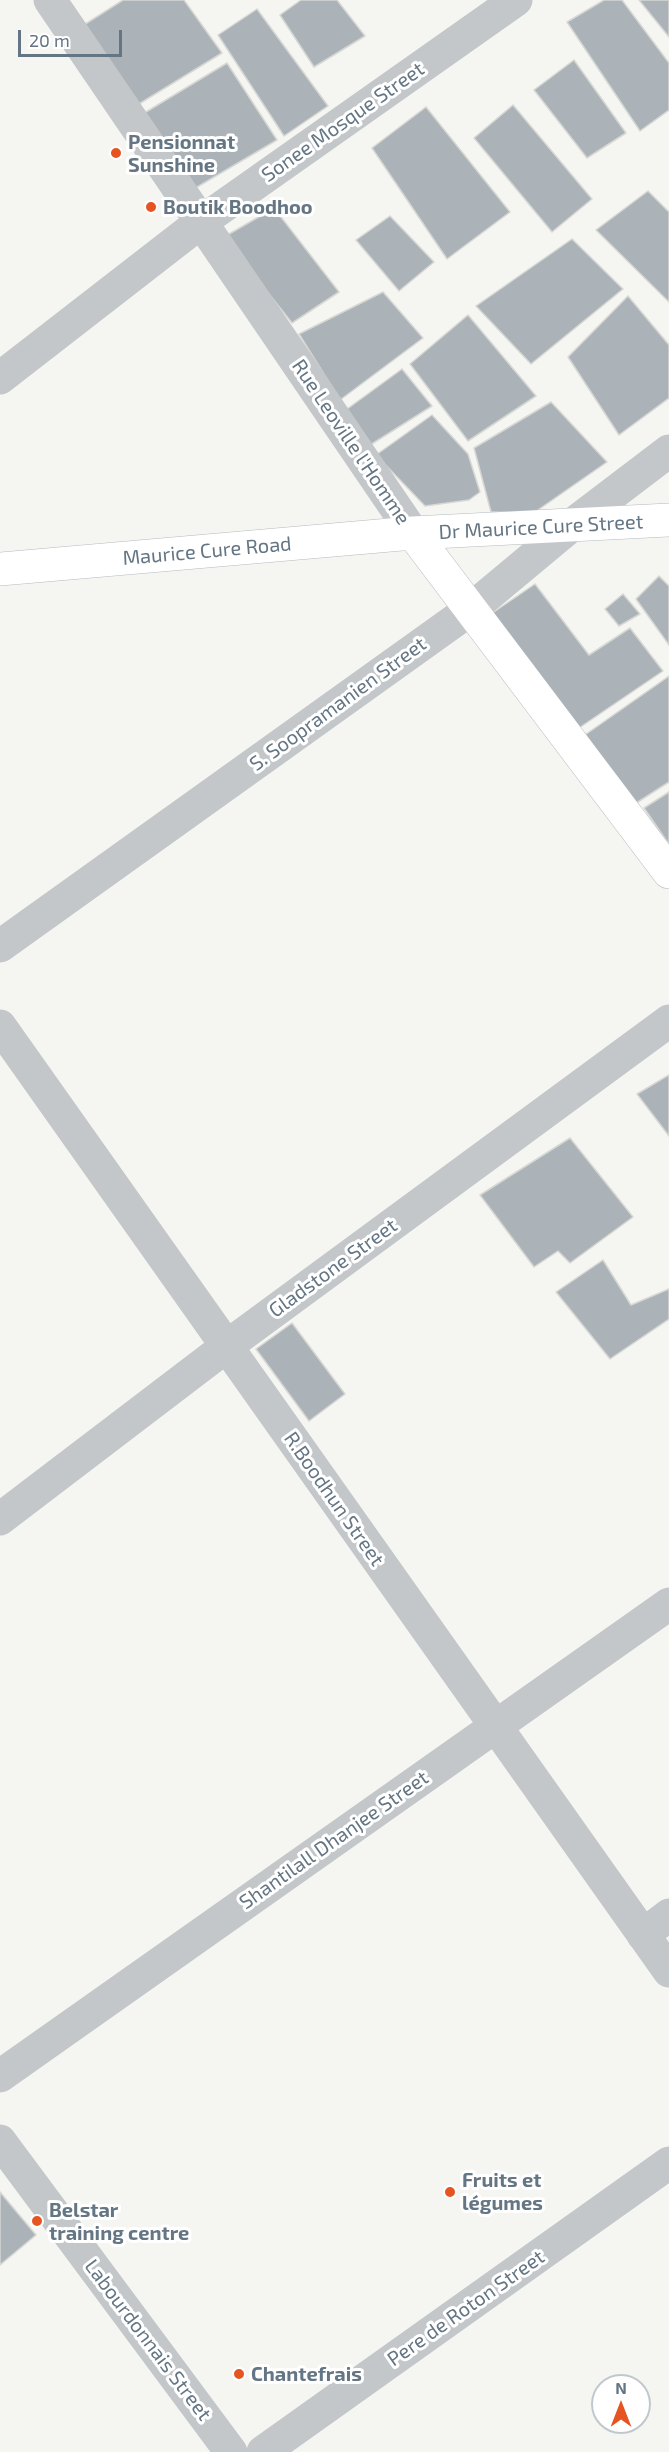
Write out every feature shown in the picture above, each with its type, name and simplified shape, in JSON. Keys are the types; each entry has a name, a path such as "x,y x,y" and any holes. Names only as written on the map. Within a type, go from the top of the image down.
{"main road":[{"name":"Dr Maurice Cure Street","path":"414,533 669,520"},
{"name":"Maurice Cure Road","path":"0,569 414,533"},
{"name":"Rue Leoville l'Homme","path":"414,533 669,872"}],"street":[{"name":"Rue Leoville l'Homme","path":"50,0 414,533"},
{"name":"Sonee Mosque Street","path":"0,378 201,222 516,0"},
{"name":"S. Soopramanien Street","path":"0,946 471,609 573,524 669,451"},
{"name":"Gladstone Street","path":"0,1519 227,1346 669,1021"},
{"name":"R.Boodhun Street","path":"0,1026 494,1727 669,1971"},
{"name":"Shantilall Dhanjee Street","path":"0,2076 669,1604"},
{"path":"643,1935 669,1916"},
{"name":"Labourdonnais Street","path":"0,2141 231,2452"},
{"name":"Pere de Roton Street","path":"263,2452 669,2163"}],"building":[{"path":"123,0 184,0 222,53 134,107 79,28"},
{"path":"301,0 337,0 365,36 314,67 280,15"},
{"path":"604,0 622,0 669,63 669,110 640,131 567,22"},
{"path":"639,0 669,0 669,37"},
{"path":"257,9 328,106 284,136 218,35"},
{"path":"574,60 626,133 587,158 534,90"},
{"path":"227,63 277,140 192,190 141,115"},
{"path":"513,105 592,199 552,232 474,138"},
{"path":"426,107 510,212 447,259 372,148"},
{"path":"648,191 669,212 669,302 596,230"},
{"path":"274,208 339,292 292,323 224,237"},
{"path":"390,216 434,262 399,291 356,240"},
{"path":"572,239 623,289 531,364 476,306"},
{"path":"383,292 423,338 340,400 299,334"},
{"path":"628,296 669,345 669,398 619,435 568,357"},
{"path":"468,315 536,396 468,441 410,364"},
{"path":"402,369 432,406 367,447 343,412"},
{"path":"551,402 607,462 535,512 491,512 474,448"},
{"path":"432,415 468,454 480,492 469,500 425,506 376,455"},
{"path":"659,576 669,586 669,645 636,599"},
{"path":"535,584 589,655 630,628 663,671 576,730 485,618"},
{"path":"623,594 640,614 619,626 605,609"},
{"path":"669,676 669,782 630,807 582,737"},
{"path":"669,792 669,844 644,808"},
{"path":"669,1075 669,1136 637,1094"},
{"path":"570,1138 633,1217 570,1263 558,1251 534,1267 480,1195"},
{"path":"603,1260 631,1305 669,1289 669,1319 610,1359 556,1292"},
{"path":"292,1323 345,1394 309,1421 256,1349"},
{"name":"Belstar training centre","path":"0,2192 36,2235 0,2265"}],"place":[{"name":"Pensionnat Sunshine","path":"116,153"},
{"name":"Boutik Boodhoo","path":"151,207"},
{"name":"Fruits et légumes","path":"450,2192"},
{"name":"Belstar training centre","path":"37,2221"},
{"name":"Chantefrais","path":"239,2374"}]}
